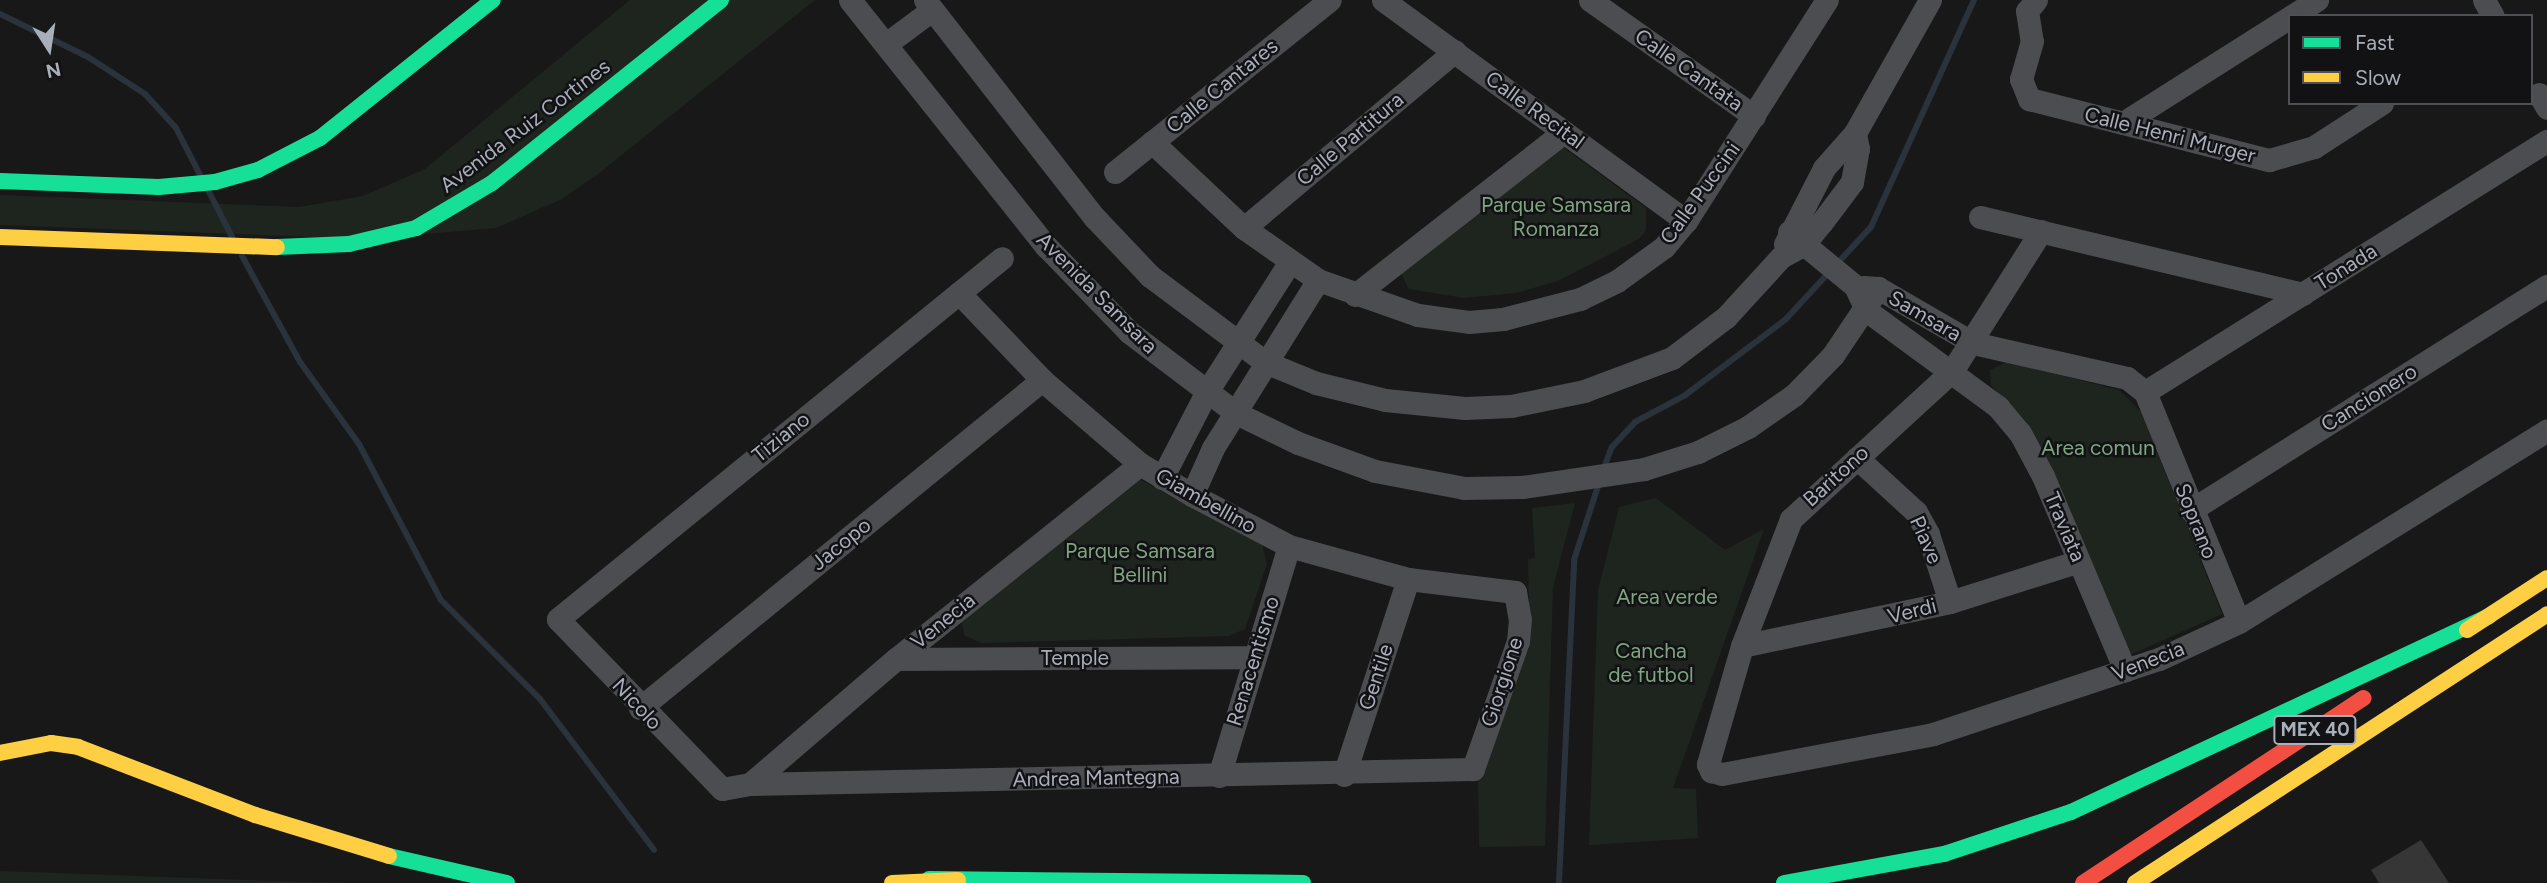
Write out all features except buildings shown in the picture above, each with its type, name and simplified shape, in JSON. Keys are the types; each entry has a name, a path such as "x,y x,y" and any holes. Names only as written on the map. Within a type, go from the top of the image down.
{"main road":[{"path":"0,181 159,187 215,182 279,161 320,138 494,0"},
{"name":"Avenida Ruiz Cortines","path":"0,237 262,247 379,239 455,209 721,0"},
{"name":"MEX 40","path":"2083,883 2547,578"},
{"name":"MEX 40","path":"2136,883 2547,614"},
{"path":"1784,883 1858,873 1944,854 2071,813 2488,616"},
{"path":"0,753 51,743 78,747 255,815 306,828 369,852 507,883"},
{"path":"929,879 1045,883"},
{"path":"892,883 929,879 1303,883"}],"street":[{"name":"Avenida Samsara","path":"850,0 1046,246 1129,332 1206,393 1236,413 1336,458 1419,480 1492,488 1606,476 1671,462 1748,427 1814,376 1866,310 1878,288"},
{"name":"Calle Cantares","path":"1115,172 1330,0"},
{"name":"Calle Recital","path":"1383,0 1686,221"},
{"name":"Calle Cantata","path":"1590,0 1754,116"},
{"path":"886,44 928,5 1120,247 1238,344 1265,362 1316,383 1408,403 1488,408 1549,399 1618,381 1672,358 1726,317 1796,238 1852,182 1858,149 1855,133 1930,0"},
{"path":"2296,14 2317,0"},
{"name":"Calle Puccini","path":"1152,142 1244,228 1289,263 1318,281 1355,295 1443,320 1492,320 1536,312 1580,299 1617,281 1664,247 1686,221 1754,116 1816,4"},
{"name":"Calle Henri Murger","path":"2025,4 2031,48 2020,84 2029,99 2269,160 2314,147 2379,105"},
{"path":"2123,123 2288,19"},
{"name":"Calle Partitura","path":"1244,228 1455,51"},
{"path":"1355,295 1564,132"},
{"name":"Tonada","path":"2145,393 2547,141"},
{"path":"1980,217 2303,294"},
{"name":"Baritono","path":"1708,764 1742,646 1791,519 1952,371 1973,343 2040,231"},
{"path":"1796,238 1854,286 1866,310"},
{"name":"Tiziano","path":"559,615 1002,258"},
{"path":"1162,478 1206,393 1289,263"},
{"path":"1192,495 1265,362 1318,281"},
{"path":"1854,286 1878,288"},
{"name":"Cancionero","path":"2191,510 2547,286"},
{"name":"Samsara","path":"1878,288 1973,343"},
{"name":"Giambellino","path":"959,293 1042,380 1140,464 1192,495 1289,546 1408,579 1514,591"},
{"name":"Samsara","path":"1866,310 1952,371"},
{"path":"1973,343 2127,378 2145,393"},
{"name":"Traviata","path":"1952,371 1998,407 2020,433 2125,670"},
{"name":"Jacopo","path":"640,708 1042,380"},
{"name":"Soprano","path":"2145,393 2239,622"},
{"name":"Venecia","path":"1708,764 1712,771 1722,774 1933,734 2125,670 2239,622 2547,430"},
{"name":"Piave","path":"1857,458 1916,512 1928,534 1950,602"},
{"name":"Venecia","path":"750,784 896,659 1140,464"},
{"name":"Renacentismo","path":"1219,776 1289,546"},
{"name":"Verdi","path":"1742,646 1950,602 2078,561"},
{"name":"Gentile","path":"1344,775 1408,579"},
{"name":"Giorgione","path":"1471,770 1518,641 1520,619 1514,591"},
{"name":"Nicolo","path":"559,615 640,708 722,789"},
{"name":"Temple","path":"896,659 1254,657"},
{"name":"Andrea Mantegna","path":"722,789 750,784 1344,775 1471,770"}],"green space":[{"path":"630,0 815,0 598,174 562,199 496,228 364,239 0,225 0,195 299,207 363,196 425,169"},
{"name":"Parque Samsara Romanza","path":"1560,145 1646,208 1646,230 1639,239 1558,281 1516,293 1464,298 1409,289 1401,274 1402,266"},
{"name":"Area comun","path":"2007,362 2119,390 2141,412 2222,614 2130,655 2032,431 1991,385 1990,370"},
{"name":"Parque Samsara Bellini","path":"1137,478 1262,544 1267,564 1245,629 1229,636 982,643 965,636 960,617"},
{"name":"Area verde","path":"1656,498 1725,550 1764,529 1673,788 1696,789 1698,838 1589,845 1598,590 1619,507"},
{"path":"1575,503 1553,587 1545,846 1479,847 1478,775 1529,605 1528,559 1535,558 1532,508"},
{"path":"0,871 277,881 352,883 0,883"}],"waterway":[{"path":"1603,470 1612,447 1635,422 1684,396 1786,319 1871,227 1974,0"},
{"path":"0,14 88,57 145,94 176,128 200,175"},
{"path":"208,190 232,237"},
{"path":"242,256 300,362 359,444 441,600 540,699 654,850"},
{"path":"1559,883 1574,560 1600,480"}],"traffic: fast":[{"path":"0,181 159,187 215,182 258,170 320,138 493,0"},
{"path":"277,247 349,244 416,228 492,183 721,0"},
{"path":"1784,883 1944,854 2071,812 2489,616"},
{"path":"389,856 507,883"},
{"path":"929,879 1303,883"}],"traffic: slow":[{"path":"0,237 277,247"},
{"path":"2467,630 2547,578"},
{"path":"2135,883 2547,614"},
{"path":"0,753 51,743 78,747 255,815 389,856"},
{"path":"892,883 958,880"}],"traffic: jam":[{"path":"2083,883 2364,698"}],"park label":[{"name":"Cancha de futbol","path":"1651,663"}]}
